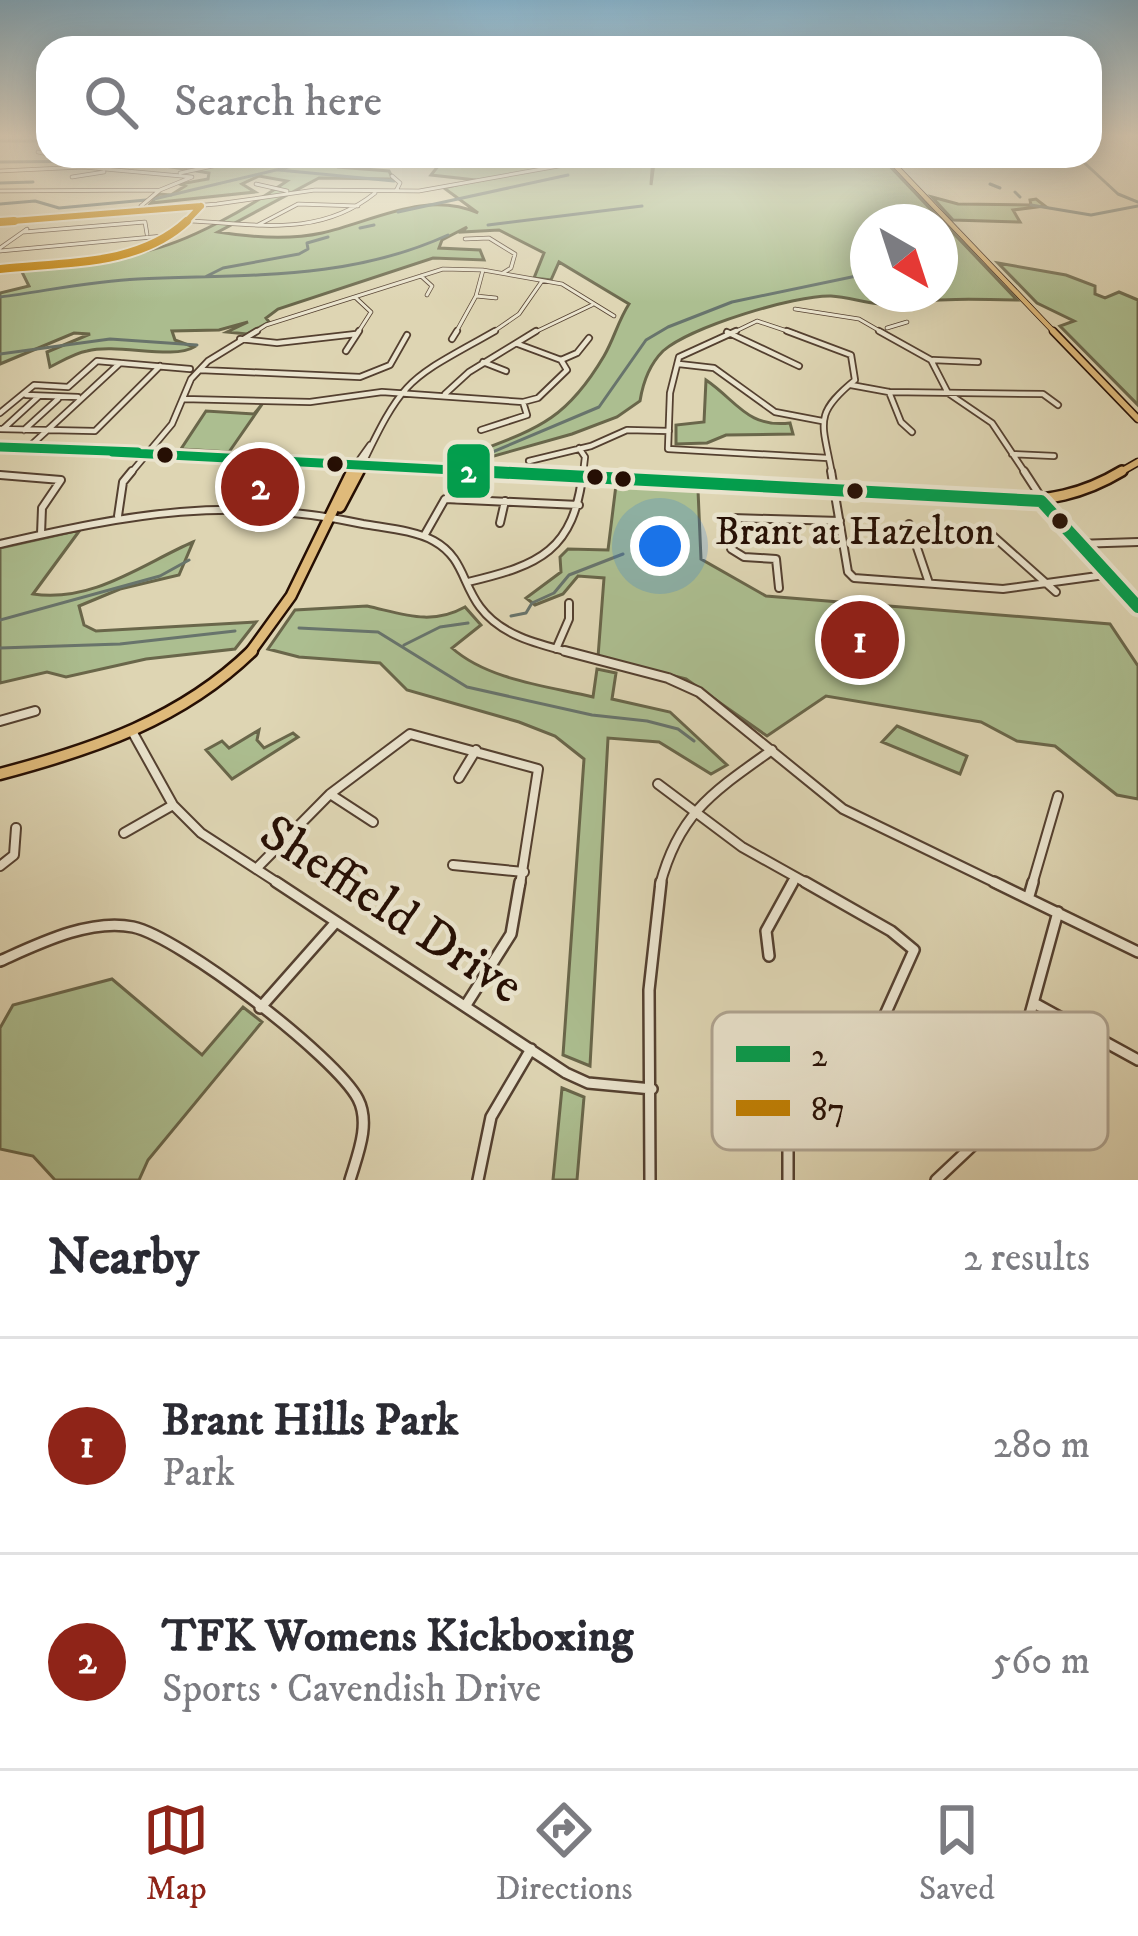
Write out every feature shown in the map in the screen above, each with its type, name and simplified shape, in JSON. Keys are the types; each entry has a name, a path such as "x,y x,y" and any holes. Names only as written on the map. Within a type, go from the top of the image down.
{"main road":[{"path":"921,192 1138,418"},
{"path":"0,447 1041,501 1090,491 1138,462"},
{"path":"147,454 358,466"},
{"path":"322,466 340,470 345,482"},
{"path":"331,517 345,482 358,466"},
{"path":"0,774 133,733 189,702 251,652 285,608 358,466"}],"street":[{"path":"74,192 74,200"},
{"path":"138,209 158,192"},
{"path":"0,221 201,206 289,192"},
{"path":"190,221 303,227 362,206 376,192"},
{"path":"420,192 423,198"},
{"path":"256,226 304,202 362,206"},
{"path":"0,269 143,250 178,235 201,206"},
{"path":"0,221 8,214"},
{"path":"314,215 330,220"},
{"path":"0,250 34,219"},
{"path":"24,232 148,222 147,234"},
{"path":"0,250 178,235"},
{"path":"465,239 489,238 515,254 511,268 501,274"},
{"path":"118,517 120,489 178,412 200,370 240,338 266,325 443,269 483,270 562,284 614,316"},
{"path":"452,339 476,296 483,270"},
{"path":"418,275 432,286 427,296"},
{"path":"358,466 398,392 433,363 517,319 534,301 542,281"},
{"path":"476,296 496,298"},
{"path":"346,351 370,312 356,298"},
{"path":"445,394 454,379 482,362 565,312 594,304"},
{"path":"795,309 837,313 884,329 931,360 946,390 992,423 1041,501 1076,544 1136,601"},
{"path":"465,316 477,317"},
{"path":"829,458 667,448 670,393 682,355 757,321 838,346 851,355 855,375 851,385 827,403 824,421 849,575 1003,589 1112,574"},
{"path":"884,329 907,322"},
{"path":"726,332 800,366"},
{"path":"240,338 277,343 356,334"},
{"path":"200,370 372,375 390,365 407,335"},
{"path":"561,360 590,338"},
{"path":"182,399 310,402 398,392 524,402 538,398 567,370 561,360 518,344"},
{"path":"931,360 978,362"},
{"path":"0,413 34,385 68,387 97,361 190,369"},
{"path":"482,362 506,371"},
{"path":"27,448 120,363"},
{"path":"679,364 722,372 781,414 824,421"},
{"path":"1,429 94,431 160,366"},
{"path":"851,385 890,392 1042,394 1058,405"},
{"path":"890,392 901,422 912,432"},
{"path":"22,394 81,397"},
{"path":"1,429 40,396"},
{"path":"24,430 61,396"},
{"path":"482,430 526,415 524,402"},
{"path":"164,412 178,412"},
{"path":"529,460 627,430 669,430"},
{"path":"468,582 526,567 574,527 586,458 579,448"},
{"path":"1012,454 1054,456"},
{"path":"1,476 61,480 43,508 41,534"},
{"path":"424,536 445,499 579,505"},
{"path":"500,523 505,501"},
{"path":"0,544 118,517 212,506 331,517 424,536 454,555 479,606 502,628 556,649 687,686 843,809 1138,952"},
{"path":"779,588 776,559 744,556 731,549 732,518 840,521"},
{"path":"909,524 929,583"},
{"path":"983,527 1056,592"},
{"path":"1076,544 1138,542"},
{"path":"556,649 569,620 569,603"},
{"path":"0,721 35,711"},
{"name":"Sheffield Drive","path":"133,733 183,820 588,1083 652,1089"},
{"path":"256,869 330,794 410,734 538,769 511,934 466,1005"},
{"path":"459,778 476,750"},
{"path":"650,1180 655,898 668,849 694,812 772,750"},
{"path":"658,784 794,880 891,931 914,950 886,1012"},
{"path":"330,794 373,821"},
{"path":"1028,897 1058,796"},
{"path":"124,832 172,805"},
{"path":"0,866 14,855 16,828"},
{"path":"453,866 524,872"},
{"path":"769,956 766,931 794,880"},
{"path":"1031,1012 1058,912"},
{"path":"260,1009 336,922"},
{"path":"0,961 94,930 136,928 171,943 260,1009 357,1095 365,1119 350,1180"},
{"path":"1034,1004 1049,1012"},
{"path":"1108,1044 1138,1060"},
{"path":"478,1180 491,1117 531,1048"},
{"path":"936,1180 972,1150"}],"green space":[{"path":"176,192 254,192 151,203 159,194"},
{"path":"270,192 293,192 218,232 283,237 322,233 420,206 478,213 450,192 914,192 926,204 850,204 850,299 831,296 793,301 696,332 663,351 647,374 640,401 617,417 476,461 468,455 531,430 576,396 604,356 629,304 559,262 551,280 534,278 544,253 499,230 462,232 467,227 442,240 439,248 480,250 484,260 433,258 278,309 266,318 269,322 247,334 227,332 248,322 219,330 172,331 175,340 194,347 185,351 99,349 50,367 47,352 90,334 74,333 0,364 0,293 29,286 19,266 142,252 217,223"},
{"path":"1036,199 1045,206 1013,210 1020,222 958,220 958,204 1031,205 1030,200"},
{"path":"958,238 1017,300 958,300"},
{"path":"998,263 1066,275 1095,286 1095,294 1105,298 1119,292 1138,300 1138,405 1060,326 1074,321 1037,303"},
{"path":"706,380 753,417 790,423 793,434 726,435 707,443 676,444 676,425 704,422"},
{"path":"263,403 229,452 181,449 206,411 254,414"},
{"path":"616,485 698,490 701,559 766,596 1110,624 1138,666 1138,799 1117,795 1055,746 1017,741 981,722 826,696 767,736 686,679 598,657 604,578 578,576 563,594 535,605 526,598 561,572 560,557 568,549 608,550"},
{"path":"80,530 33,594 76,593 97,587 193,542 179,575 120,589 79,606 84,625 96,631 256,622 235,649 146,659 66,677 47,672 0,683 0,548"},
{"path":"367,606 429,617 465,607 481,625 452,648 483,668 519,680 593,697 597,669 616,673 612,699 670,712 727,765 711,774 659,742 608,738 590,1066 563,1055 584,759 555,736 407,690 380,663 299,657 268,649 295,610"},
{"path":"897,726 967,756 960,774 882,742"},
{"path":"259,730 257,740 264,748 293,733 298,737 232,779 206,750 222,741 229,748"},
{"path":"112,979 202,1055 243,1007 262,1022 148,1160 139,1180 55,1180 33,1156 0,1149 0,1028 13,1005"},
{"path":"562,1088 584,1097 577,1180 553,1180"}],"waterway":[{"path":"154,199 183,192"},
{"path":"398,212 490,192"},
{"path":"1015,192 1020,197"},
{"path":"1116,192 1138,202"},
{"path":"0,204 35,201 59,208 146,200"},
{"path":"1031,205 1091,215 1138,206"},
{"path":"488,225 642,206"},
{"path":"360,228 374,225"},
{"path":"205,277 334,268 372,261 448,235"},
{"path":"205,277 223,268 299,254 308,249 307,243 328,237"},
{"path":"0,297 121,280 205,277"},
{"path":"464,464 599,407 646,340 668,327 732,302 850,277"},
{"path":"0,354 110,339 197,345"},
{"path":"511,616 526,613 569,575 623,554"},
{"path":"0,620 160,576 189,560"},
{"path":"404,645 440,627 468,623"},
{"path":"299,628 378,632 467,687 592,715 647,721 678,729 694,741"},
{"path":"0,648 120,644 235,631"}],"transit line":[{"name":"87","path":"0,222 201,206"},
{"name":"87","path":"0,269 135,251 159,241 201,206"},
{"name":"2","path":"0,447 138,452"},
{"name":"2","path":"112,452 1041,501 1138,607"}],"place":[{"name":"TFK Womens Kickboxing","path":"260,487"},
{"name":"Brant at Hazelton","path":"855,491"},
{"name":"Brant Hills Park","path":"860,640"}]}
